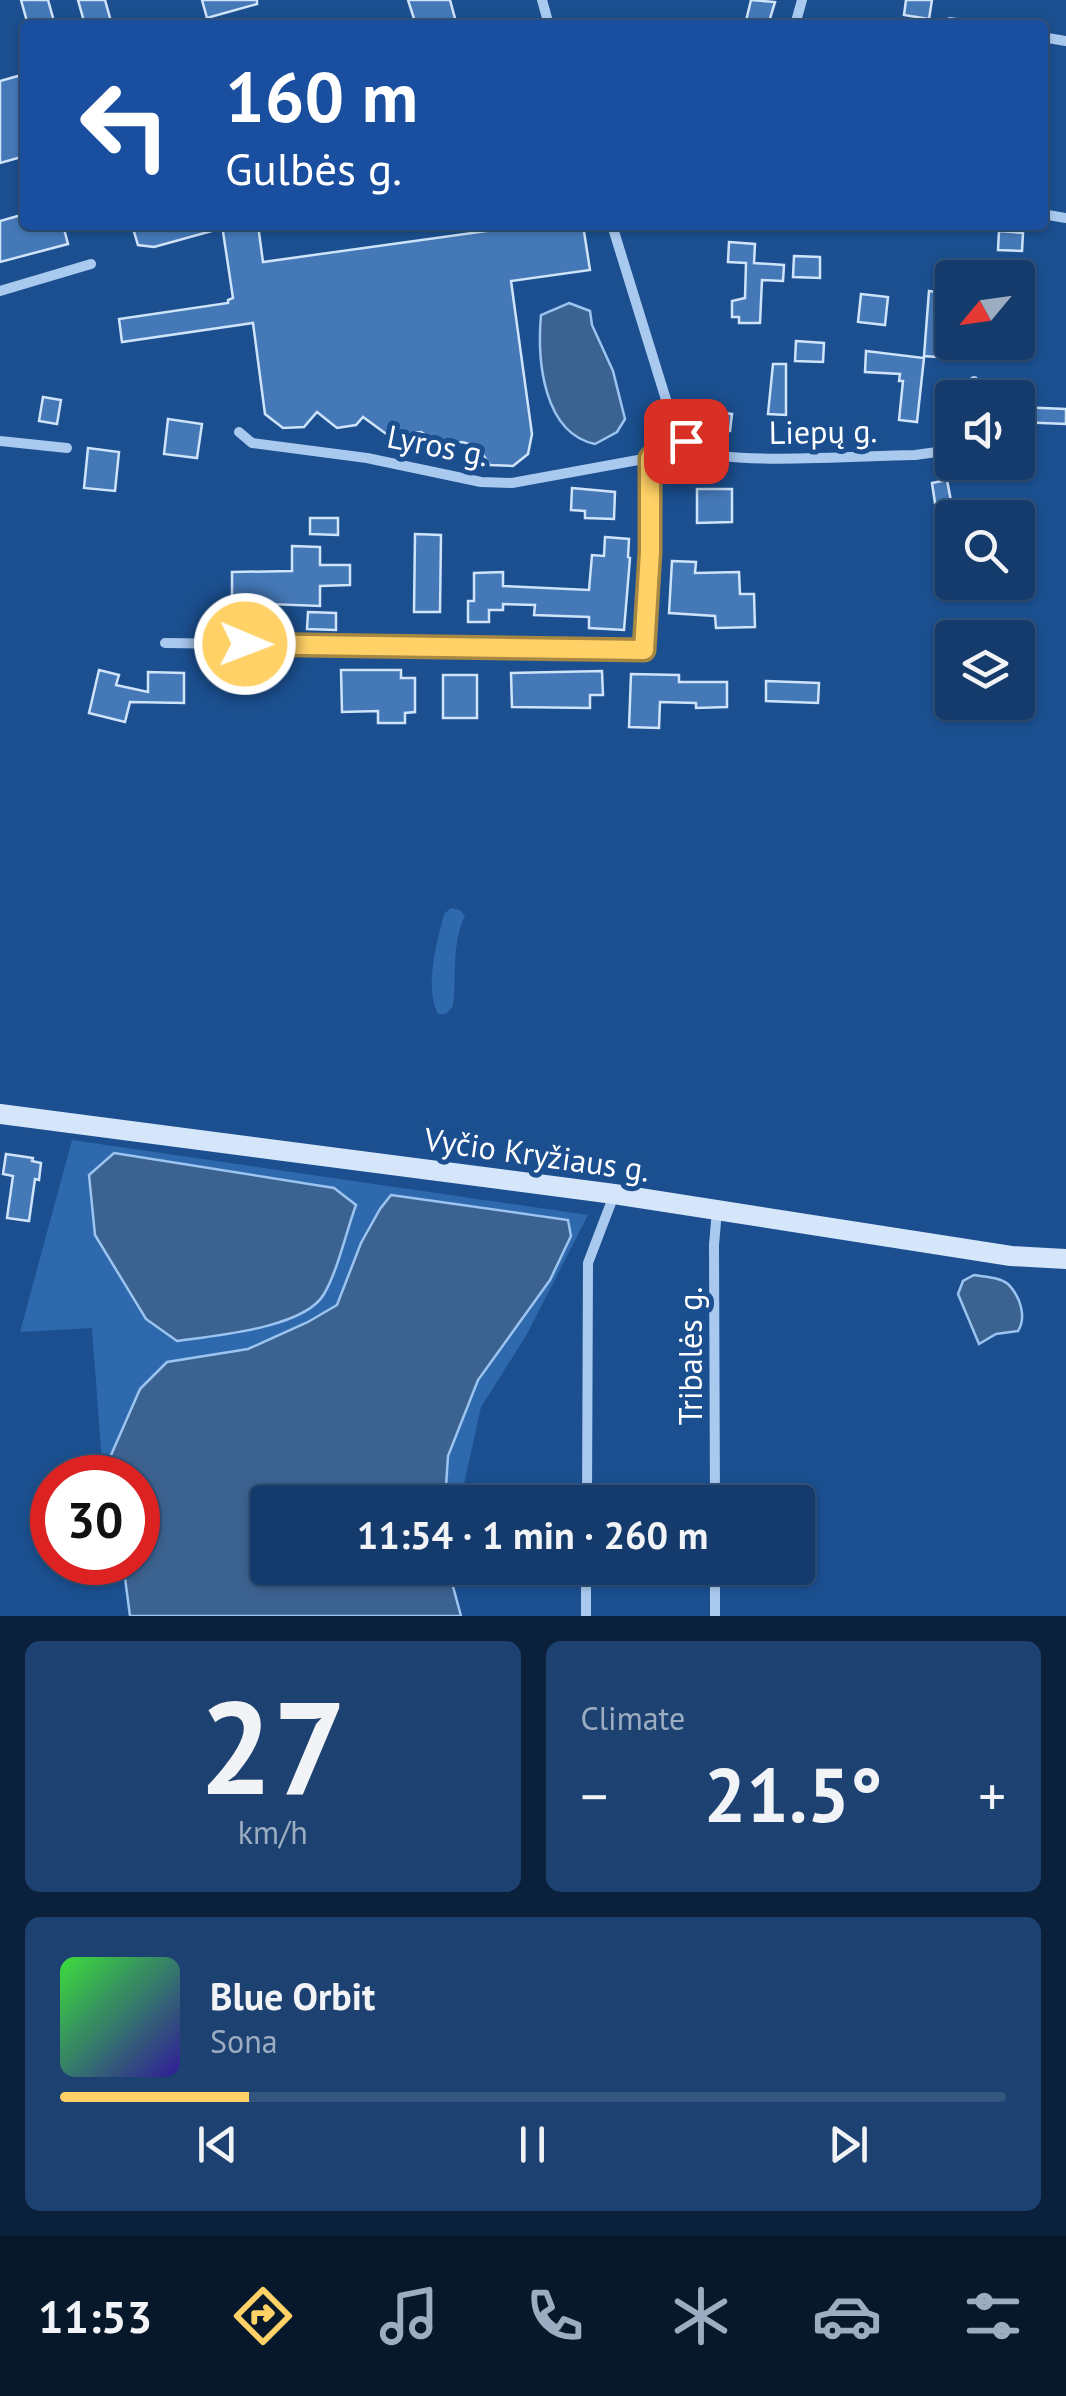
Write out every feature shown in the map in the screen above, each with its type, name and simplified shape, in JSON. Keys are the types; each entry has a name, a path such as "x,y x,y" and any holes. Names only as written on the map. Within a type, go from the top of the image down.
{"street":[{"path":"165,643 644,650 650,458 679,430 614,230"},
{"path":"0,291 91,264"},
{"name":"Liepų g.","path":"679,430 696,450 728,458 935,452"},
{"name":"Lyros g.","path":"239,432 252,443 367,458 481,482 512,483 650,458"},
{"path":"0,441 67,448"},
{"name":"Vyčio Kryžiaus g.","path":"0,1114 614,1194 1011,1256 1066,1259"},
{"path":"586,1485 588,1263 614,1194"},
{"name":"Tribalės g.","path":"715,1485 717,1209"},
{"path":"586,1585 586,1616"},
{"path":"714,1616 715,1585"}],"shaded area":[{"path":"569,303 590,311 592,325 613,371 625,419 617,432 595,444 564,426 554,410 543,373 541,315"},
{"path":"451,908 465,916 456,949 453,1006 446,1014 438,1014 432,990 433,964 444,914"},
{"path":"72,1140 588,1215 526,1336 481,1407 464,1485 446,1485 448,1456 478,1380 513,1330 361,1243 337,1305 247,1349 167,1362 112,1455 101,1455 92,1328 20,1332","holes":["95,1235 219,1336 113,1263"]},
{"path":"114,1153 334,1188 356,1205 324,1294 314,1306 279,1322 177,1341 146,1319 95,1235 89,1175"},
{"path":"391,1195 568,1220 571,1236 550,1280 478,1380 448,1456 446,1485 250,1485 250,1585 453,1585 461,1616 130,1616 126,1585 160,1585 160,1455 111,1455 140,1389 167,1362 248,1349 337,1305 361,1243"},
{"path":"974,1275 1000,1280 1012,1289 1022,1313 1018,1331 996,1334 979,1344 958,1294 963,1281"}],"building":[{"path":"21,0 48,0 54,20 27,20"},
{"path":"78,0 105,0 111,20 84,20"},
{"path":"202,0 257,0 257,4 207,18"},
{"path":"408,0 450,0 455,20 414,20"},
{"path":"751,0 775,2 770,20 746,20"},
{"path":"906,0 932,0 929,19 904,15"},
{"path":"20,75 20,157 0,163 0,81"},
{"path":"20,215 20,230 64,230 68,244 0,262 0,221"},
{"path":"134,230 215,230 154,247 138,245"},
{"path":"223,230 259,230 263,262 493,230 584,230 590,270 511,281 532,434 528,454 513,466 490,465 477,446 462,442 443,445 421,432 389,436 363,417 356,425 337,428 317,412 304,427 283,428 265,414 253,323 122,342 119,319 228,303 233,298"},
{"path":"999,231 1023,233 1022,251 998,250"},
{"path":"729,242 755,244 754,263 784,265 783,281 762,280 760,323 739,323 739,317 732,317 732,301 745,298 746,263 728,262"},
{"path":"794,256 820,257 820,278 793,277"},
{"path":"929,291 935,292 935,357 924,356"},
{"path":"861,294 888,297 885,325 858,322"},
{"path":"796,341 824,343 823,362 795,361"},
{"path":"866,351 924,358 917,422 899,420 903,381 899,381 900,374 865,372"},
{"path":"773,364 786,364 786,415 768,414"},
{"path":"43,397 61,400 57,424 39,421"},
{"path":"1035,408 1066,409 1066,424 1035,423"},
{"path":"698,411 732,414 730,431 697,429"},
{"path":"168,419 202,424 197,458 164,454"},
{"path":"88,448 119,452 115,491 84,488"},
{"path":"947,480 951,500 935,503 932,483"},
{"path":"572,488 615,492 614,519 585,518 585,511 571,510"},
{"path":"697,489 732,489 732,522 697,523"},
{"path":"310,518 338,518 338,535 310,534"},
{"path":"415,534 441,535 440,612 414,612"},
{"path":"605,537 629,539 624,630 589,628 589,617 534,615 535,605 503,604 503,610 489,610 489,622 468,622 468,601 474,601 474,573 503,572 503,586 589,590 592,555 604,556"},
{"path":"292,546 320,547 320,565 350,565 350,585 320,586 320,606 269,604 270,617 232,618 232,572 292,571"},
{"path":"672,561 696,562 695,573 739,572 740,594 754,594 755,627 716,628 715,616 669,613"},
{"path":"308,612 336,613 336,630 307,629"},
{"path":"99,670 119,675 116,685 148,692 148,672 184,673 184,703 130,702 125,722 89,713"},
{"path":"341,670 401,670 401,678 415,678 415,712 405,713 405,723 378,723 378,711 342,712"},
{"path":"602,671 603,695 590,695 590,708 512,707 511,673"},
{"path":"631,674 679,675 679,682 727,682 727,707 696,708 696,703 660,702 659,728 629,727"},
{"path":"443,675 477,675 477,718 443,718"},
{"path":"766,681 819,683 818,703 766,701"},
{"path":"6,1154 41,1163 29,1221 7,1218 13,1176 3,1174"}],"route":[{"path":"245,644 644,650 650,458 679,430 686,441"}]}
